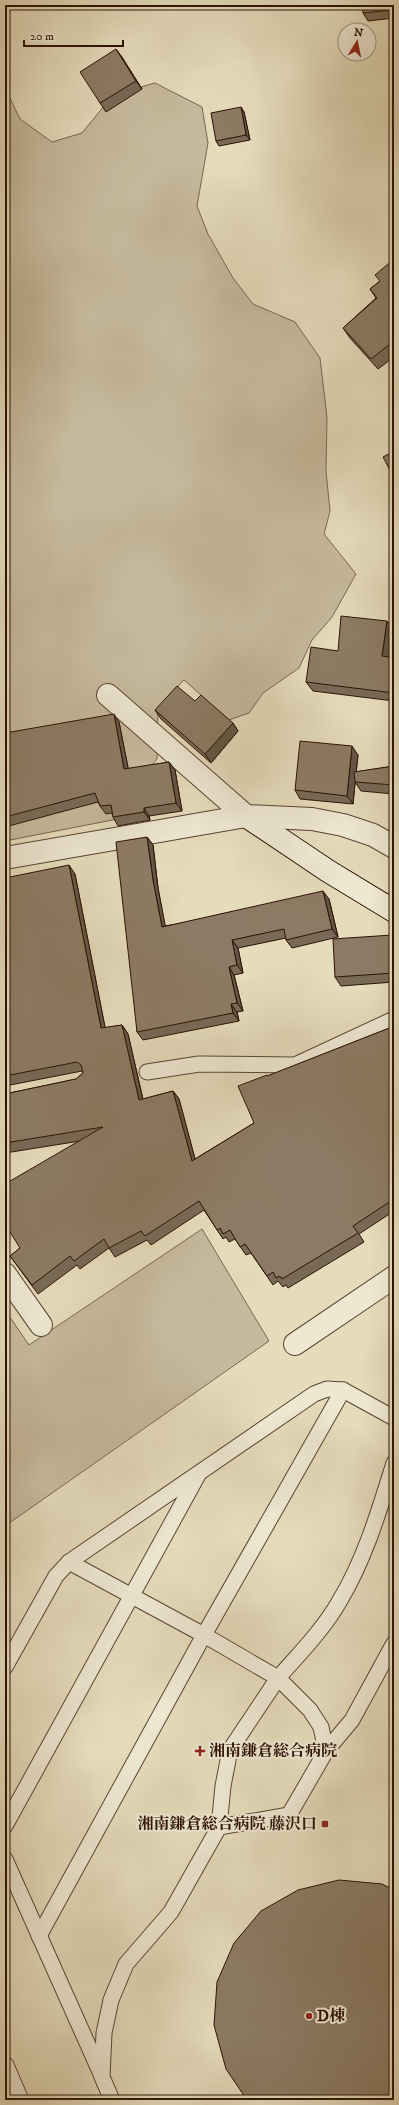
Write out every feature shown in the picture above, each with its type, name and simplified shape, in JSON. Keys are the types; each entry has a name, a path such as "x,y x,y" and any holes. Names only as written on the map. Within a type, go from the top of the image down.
{"street":[{"path":"108,696 246,816 328,871 394,911"},
{"path":"5,858 246,816 312,819 343,825 373,835 394,847"},
{"path":"5,1274 41,1325"},
{"path":"295,1344 394,1277"}],"lane":[{"path":"147,1072 199,1064 295,1065 394,1019"},
{"path":"5,1667 56,1576 69,1562 314,1394 327,1389 343,1390 394,1418"},
{"path":"39,1936 204,1635 343,1390"},
{"path":"102,2077 104,2033 110,2007 126,1964 171,1912 219,1827 223,1786 230,1750 278,1678 315,1635 339,1602 365,1550 394,1464"},
{"path":"5,1826 200,1472"},
{"path":"69,1562 204,1635 278,1678 310,1710 322,1727 326,1751"},
{"path":"219,1827 290,1815 326,1751 352,1720 394,1643"},
{"path":"5,1859 112,2100"},
{"path":"6,2065 21,2100"}],"shaded area":[{"path":"155,83 202,107 208,143 197,206 208,234 233,278 253,304 295,322 320,358 327,417 326,471 330,511 324,534 356,574 332,617 312,640 299,668 263,693 249,713 229,720 184,680 158,708 157,759 138,783 133,816 5,841 5,88 20,119 52,142 82,133 113,95"},
{"path":"202,1229 269,1341 5,1526 5,1310 29,1345"}],"building":[{"path":"362,5 394,5 394,10 363,13"},
{"path":"116,49 136,81 100,103 80,72"},
{"path":"241,107 246,135 216,141 211,113"},
{"path":"394,259 394,341 371,359 343,328 377,298 370,289 380,281 375,275"},
{"path":"394,451 394,478 383,457"},
{"path":"341,616 387,621 382,656 394,658 394,693 306,682 311,647 338,651"},
{"path":"177,686 195,701 201,695 233,723 205,754 155,710"},
{"path":"114,714 124,769 169,762 176,803 144,808 144,812 113,817 111,805 100,806 95,793 5,817 5,733"},
{"path":"300,741 352,746 347,796 295,790"},
{"path":"394,766 394,785 355,782 354,772"},
{"path":"147,837 162,927 323,891 332,929 286,940 284,929 232,940 237,965 229,967 237,1003 231,1004 233,1013 137,1032 116,842"},
{"path":"69,865 101,1028 122,1025 139,1100 173,1091 192,1161 254,1123 238,1086 392,1027 394,1031 394,1199 353,1226 358,1233 282,1279 280,1276 276,1278 273,1272 267,1276 245,1244 240,1247 230,1230 223,1234 220,1228 217,1230 199,1201 145,1236 141,1231 109,1248 104,1239 74,1261 70,1256 32,1285 10,1256 20,1248 5,1224 5,1184 103,1127 5,1143 5,1094 76,1079 83,1073 81,1065 77,1062 5,1076 5,878"},
{"path":"392,935 394,973 335,977 333,939"},
{"name":"D棟","path":"339,1880 382,1884 394,1890 394,2100 247,2100 226,2069 214,2025 217,1982 234,1943 261,1911 298,1890"}],"place":[{"name":"湘南鎌倉総合病院","path":"200,1751"},
{"name":"湘南鎌倉総合病院 藤沢口","path":"325,1824"},
{"name":"D棟","path":"309,2016"}]}
